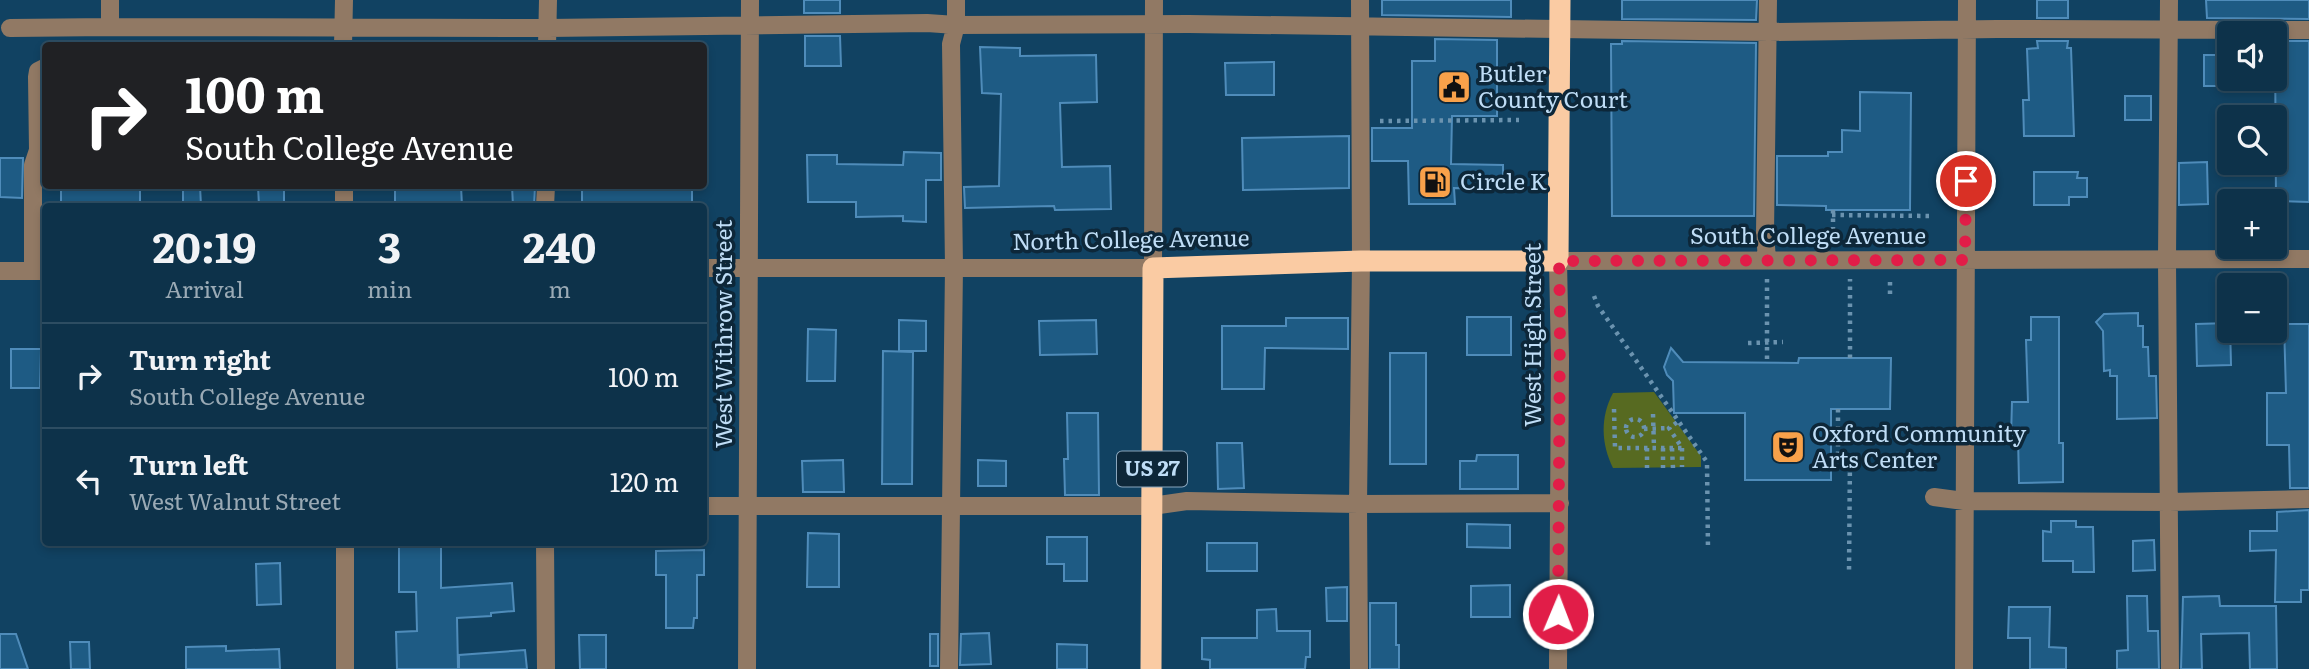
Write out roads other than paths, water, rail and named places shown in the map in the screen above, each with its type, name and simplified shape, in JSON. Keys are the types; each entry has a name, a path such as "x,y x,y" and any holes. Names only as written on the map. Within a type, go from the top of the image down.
{"highway":[{"name":"West High Street","path":"1559,261 1560,0"},
{"name":"North College Avenue","path":"1153,268 1362,261 1559,261"},
{"name":"US 27","path":"1152,669 1153,268"}],"street":[{"path":"110,0 110,27"},
{"path":"343,42 344,0"},
{"path":"547,37 548,0"},
{"name":"West Withrow Street","path":"747,669 750,0"},
{"path":"949,669 954,267 951,44 956,25 956,0"},
{"path":"1153,268 1154,0"},
{"path":"1359,669 1358,504 1362,261 1360,0"},
{"path":"1768,0 1765,233 1768,260"},
{"path":"1964,669 1967,0"},
{"path":"2169,0 2167,260 2170,669"},
{"path":"10,28 82,36 110,27 343,26 547,37 750,26 927,23 1769,32 1967,29 2309,30"},
{"path":"0,271 39,271 33,165 37,150 37,77 38,71 42,69"},
{"name":"South College Avenue","path":"1559,261 2309,259"},
{"name":"West High Street","path":"1558,669 1559,261"},
{"name":"North College Avenue","path":"707,268 1153,268"},
{"path":"1934,497 1964,501 2169,502 2309,499"},
{"path":"707,506 1152,506 1187,501 1560,503"},
{"path":"345,546 345,669"},
{"path":"545,546 546,669"}],"place":[{"name":"Butler County Court","path":"1454,87"},
{"name":"Circle K","path":"1435,182"},
{"name":"Oxford Community Arts Center","path":"1788,447"}]}
